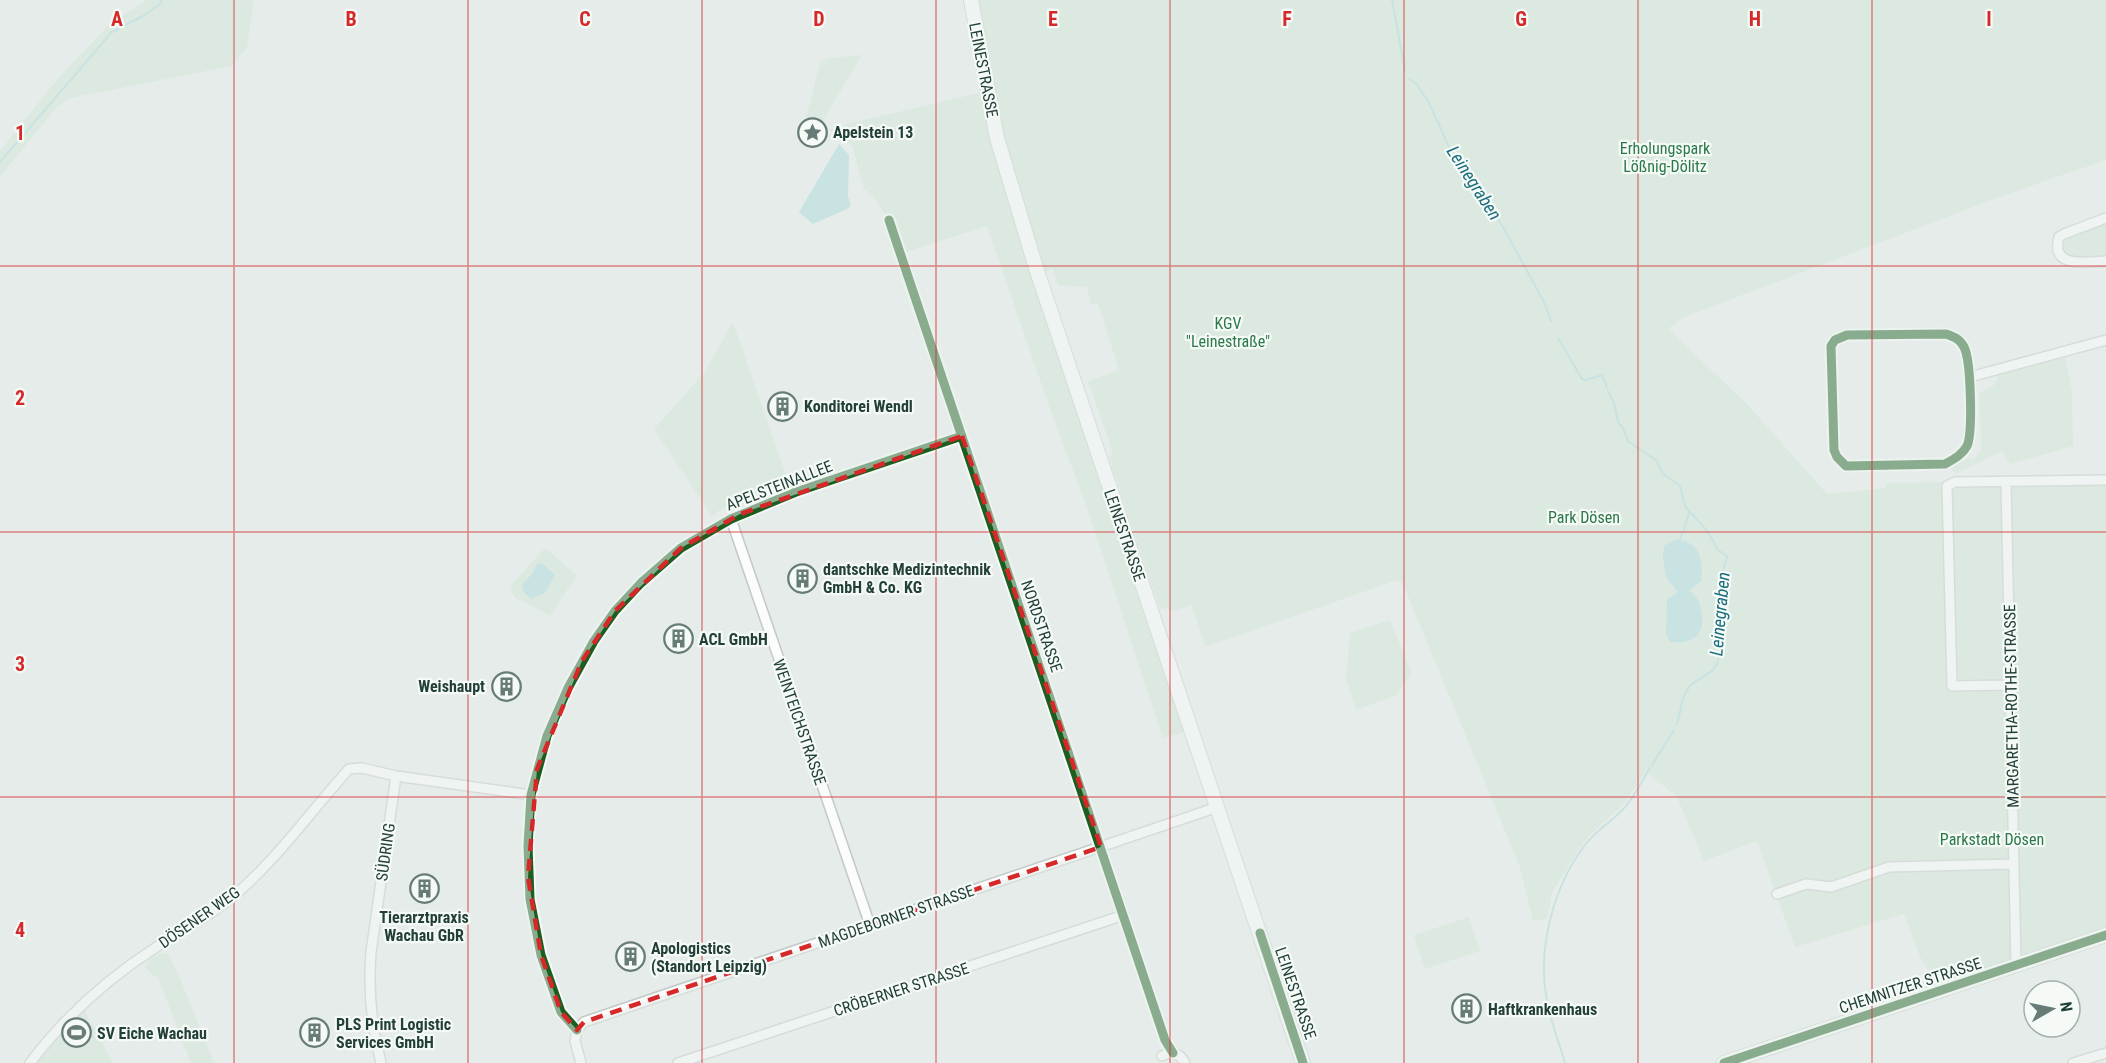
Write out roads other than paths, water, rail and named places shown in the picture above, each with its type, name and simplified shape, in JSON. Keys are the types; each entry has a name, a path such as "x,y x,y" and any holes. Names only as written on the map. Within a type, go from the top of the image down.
{"main road":[{"name":"LEINESTRASSE","path":"971,0 997,138 1009,184 1303,1063"},
{"name":"CHEMNITZER STRASSE","path":"1724,1063 2106,935"}],"street":[{"path":"2106,218 2059,237 2058,248 2065,260 2072,262 2106,261"},
{"name":"NORDSTRASSE","path":"889,220 1166,1041 1173,1053 1181,1057 1185,1063"},
{"path":"1946,334 1956,338 1966,350 1970,377 1970,440 1959,456 1945,464 1846,466 1837,457 1834,450 1831,346 1842,335 1946,334"},
{"path":"1970,377 2106,340"},
{"name":"APELSTEINALLEE","path":"577,1030 561,1012 541,955 528,877 531,795 537,769 547,736 582,661 615,611 641,583 681,548 731,519 796,492 962,436"},
{"path":"2010,685 1952,686 1947,486 1955,482 2106,480"},
{"name":"MARGARETHA-ROTHE-STRASSE","path":"2006,482 2016,966"},
{"name":"WEINTEICHSTRASSE","path":"731,519 870,925"},
{"name":"DÖSENER WEG","path":"30,1063 68,1019 101,988 235,895 277,854 349,769 362,768 396,776"},
{"path":"396,776 531,795"},
{"name":"SÜDRING","path":"381,1063 370,1012 369,977 396,776"},
{"name":"MAGDEBORNER STRASSE","path":"577,1030 584,1022 1218,807"},
{"path":"1777,894 1806,884 1831,886 1889,867 2014,864"},
{"name":"CRÖBERNER STRASSE","path":"678,1063 1124,915"},
{"path":"577,1030 575,1041 581,1063"},
{"path":"1160,1060 1166,1041"},
{"path":"1160,1060 1173,1053"},
{"path":"2073,1063 2106,1053"}],"water":[{"path":"839,144 849,155 848,197 851,205 813,224 799,212"},
{"path":"1674,540 1689,543 1694,547 1702,566 1701,581 1690,590 1699,602 1702,611 1701,627 1694,638 1680,642 1670,642 1666,634 1667,601 1677,591 1666,577 1663,556 1664,546"},
{"path":"542,563 555,575 545,593 531,599 523,591 522,584 533,573 536,565"}],"waterway":[{"path":"0,162 112,32 145,15 162,0"},
{"name":"Leinegraben","path":"1392,0 1405,70"},
{"name":"Leinegraben","path":"1410,79 1418,86 1429,103 1449,147 1503,227 1544,302 1551,321"},
{"name":"Leinegraben","path":"1558,338 1582,379 1602,375 1607,388"},
{"name":"Leinegraben","path":"1608,391 1614,403 1618,422 1628,441 1657,461 1662,473 1680,486 1685,506 1708,532 1718,550 1727,556 1716,611 1718,661 1713,669 1688,689 1677,724"},
{"path":"1684,530 1689,512"},
{"path":"1680,540 1682,533"},
{"name":"Leinegraben","path":"1652,765 1674,730"},
{"name":"Leinegraben","path":"1565,1063 1553,1025 1544,981 1546,940 1550,919 1564,880 1585,845 1629,803 1650,768"}],"place":[{"name":"Apelstein 13","path":"812,132"},
{"name":"Konditorei Wendl","path":"783,406"},
{"name":"dantschke Medizintechnik GmbH & Co. KG","path":"802,578"},
{"name":"ACL GmbH","path":"678,639"},
{"name":"Weishaupt","path":"506,686"},
{"name":"Tierarztpraxis Wachau GbR","path":"424,889"},
{"name":"Apologistics (Standort Leipzig)","path":"630,957"},
{"name":"Haftkrankenhaus","path":"1467,1009"},
{"name":"SV Eiche Wachau","path":"76,1033"},
{"name":"PLS Print Logistic Services GmbH","path":"315,1033"}],"park label":[{"name":"Erholungspark Lößnig-Dölitz","path":"1665,157"},
{"name":"KGV \"Leinestraße\"","path":"1228,332"},
{"name":"Park Dösen","path":"1584,517"},
{"name":"Parkstadt Dösen","path":"1992,839"}]}
